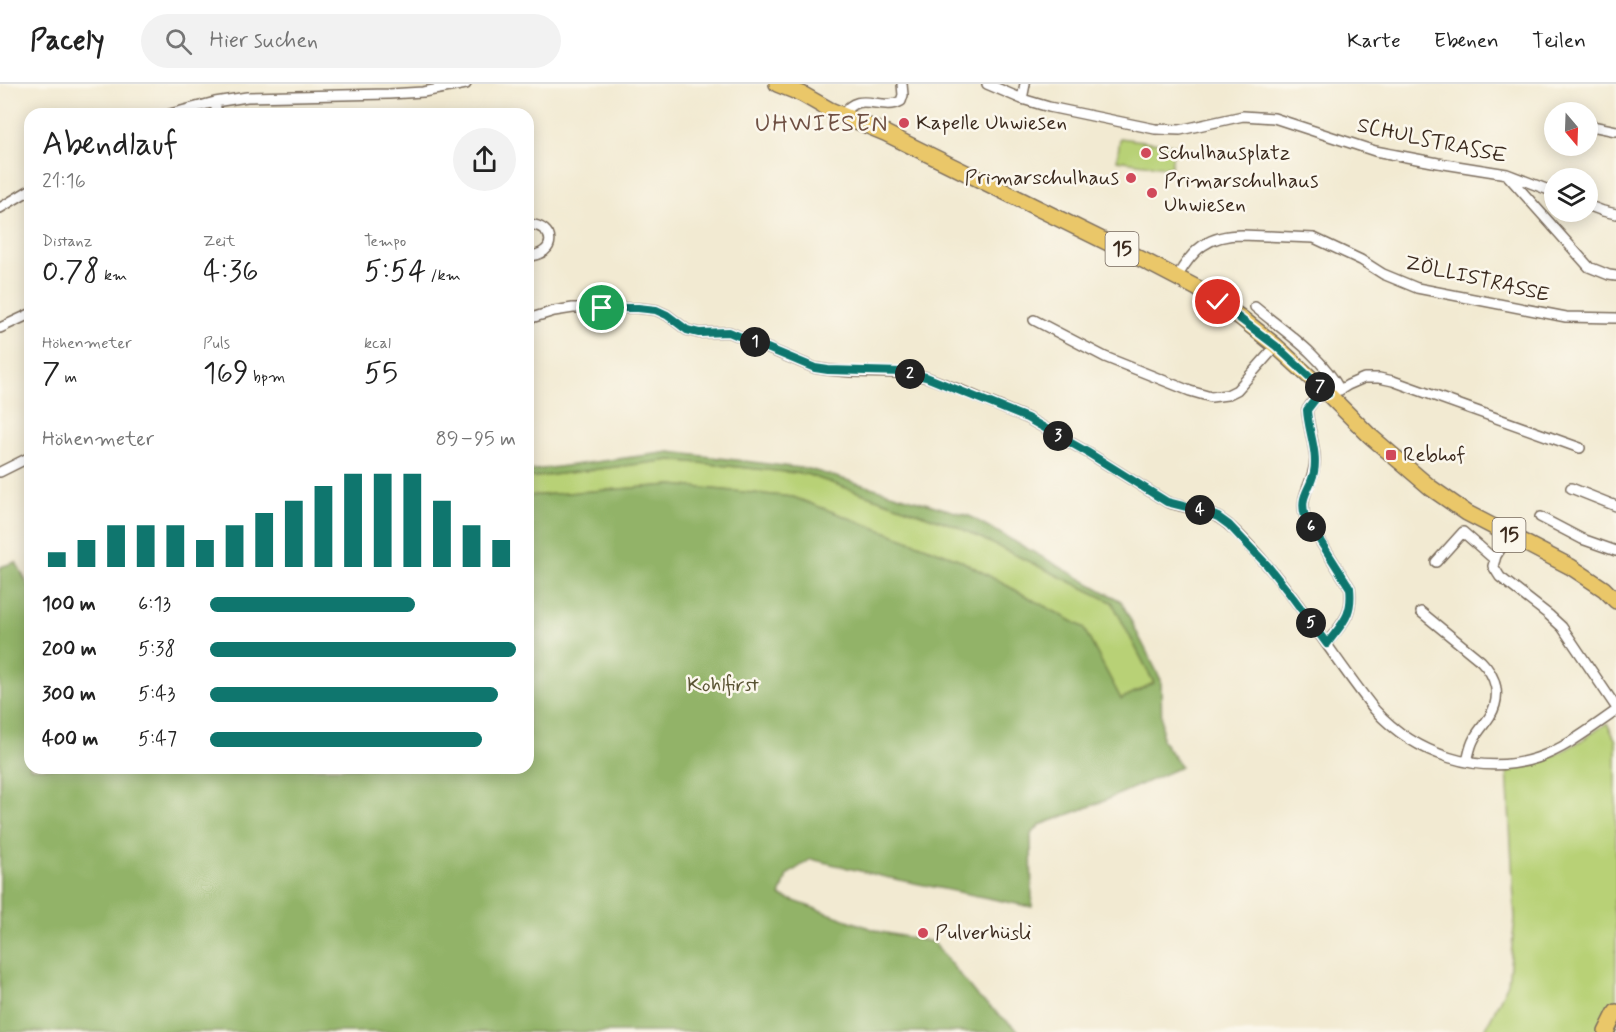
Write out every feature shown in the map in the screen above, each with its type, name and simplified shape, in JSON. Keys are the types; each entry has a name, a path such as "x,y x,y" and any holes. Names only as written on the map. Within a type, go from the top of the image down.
{"main road":[{"name":"15","path":"777,84 885,133 1177,277 1218,302 1334,392 1369,435 1431,488 1467,513 1571,567 1604,589 1616,601"},
{"path":"1606,1032 1616,1012"}],"street":[{"path":"192,108 247,97 423,92 466,84"},
{"path":"843,115 849,107 858,103 894,105 901,101 902,84"},
{"name":"SCHULSTRASSE","path":"987,84 1022,99 1049,107 1155,129 1180,130 1243,116 1274,118 1375,151 1507,174 1544,188"},
{"path":"1022,99 1025,84"},
{"path":"215,102 216,108"},
{"path":"1598,127 1616,131"},
{"path":"1507,174 1588,267 1616,276"},
{"path":"0,208 24,194"},
{"path":"1598,209 1616,214"},
{"path":"534,225 545,229 550,242 546,251 534,256"},
{"name":"ZÖLLISTRASSE","path":"1177,277 1193,253 1206,243 1218,238 1230,235 1314,238 1361,260 1383,274 1417,288 1566,317 1616,318"},
{"path":"1255,307 1320,363 1336,381 1334,392"},
{"path":"534,317 573,308 656,310 687,330 699,333 729,332 815,368 851,372 903,372 926,377 1027,418 1167,502 1203,511 1218,517 1229,525 1267,565 1362,694 1387,723 1426,749 1467,762 1507,764 1537,758 1571,742 1616,709 1562,627 1500,577 1493,566 1509,535"},
{"path":"0,328 24,317"},
{"path":"1034,320 1105,357 1190,391 1211,397 1227,395 1237,390 1276,346"},
{"path":"1327,644 1349,613 1351,602 1350,588 1305,517 1302,508 1303,499 1314,472 1315,457 1307,410 1317,397 1364,378 1379,378 1580,448"},
{"path":"0,472 24,460"},
{"path":"1571,488 1616,506"},
{"path":"1539,518 1582,539 1616,551"},
{"path":"1436,562 1463,532 1495,560"},
{"path":"1421,612 1481,661 1489,669 1497,687 1496,704 1490,717 1474,738 1467,762"}],"green space":[{"name":"Schulhausplatz","path":"1120,138 1174,145 1171,168 1117,160"},
{"name":"Kohlfirst","path":"670,452 809,469 969,516 1121,601 1161,680 1162,740 1181,767 1099,803 1040,825 1031,835 1032,907 885,877 811,859 787,875 780,896 881,932 933,942 977,996 1020,1032 0,1032 0,567 16,562 24,577 24,774 534,774 534,496 672,485 793,497 958,559 1083,627 1121,699 1154,683 1112,602 956,526 806,474 671,460 534,477 534,470"},
{"path":"671,460 806,474 956,526 1112,602 1154,683 1121,699 1083,627 958,559 793,497 672,485 534,496 534,477"},
{"path":"1607,723 1616,741 1616,895 1613,908 1616,922 1616,1032 1484,1032 1508,983 1515,919 1507,768 1535,763 1560,753"}],"place":[{"name":"Kapelle Uhwiesen","path":"904,123"},
{"name":"Schulhausplatz","path":"1146,153"},
{"name":"Primarschulhaus","path":"1131,178"},
{"name":"Primarschulhaus Uhwiesen","path":"1152,193"},
{"name":"Rebhof","path":"1391,455"},
{"name":"Pulverhüsli","path":"923,933"}],"district":[{"name":"UHWIESEN","path":"822,124"}],"route":[{"path":"602,308 656,310 687,330 699,333 729,332 815,368 851,372 903,372 926,377 1027,418 1167,502 1203,511 1218,517 1229,525 1267,565 1327,644 1349,613 1350,588 1305,517 1302,508 1303,499 1314,472 1315,457 1307,410 1317,397 1328,394 1257,330 1218,302"}]}
